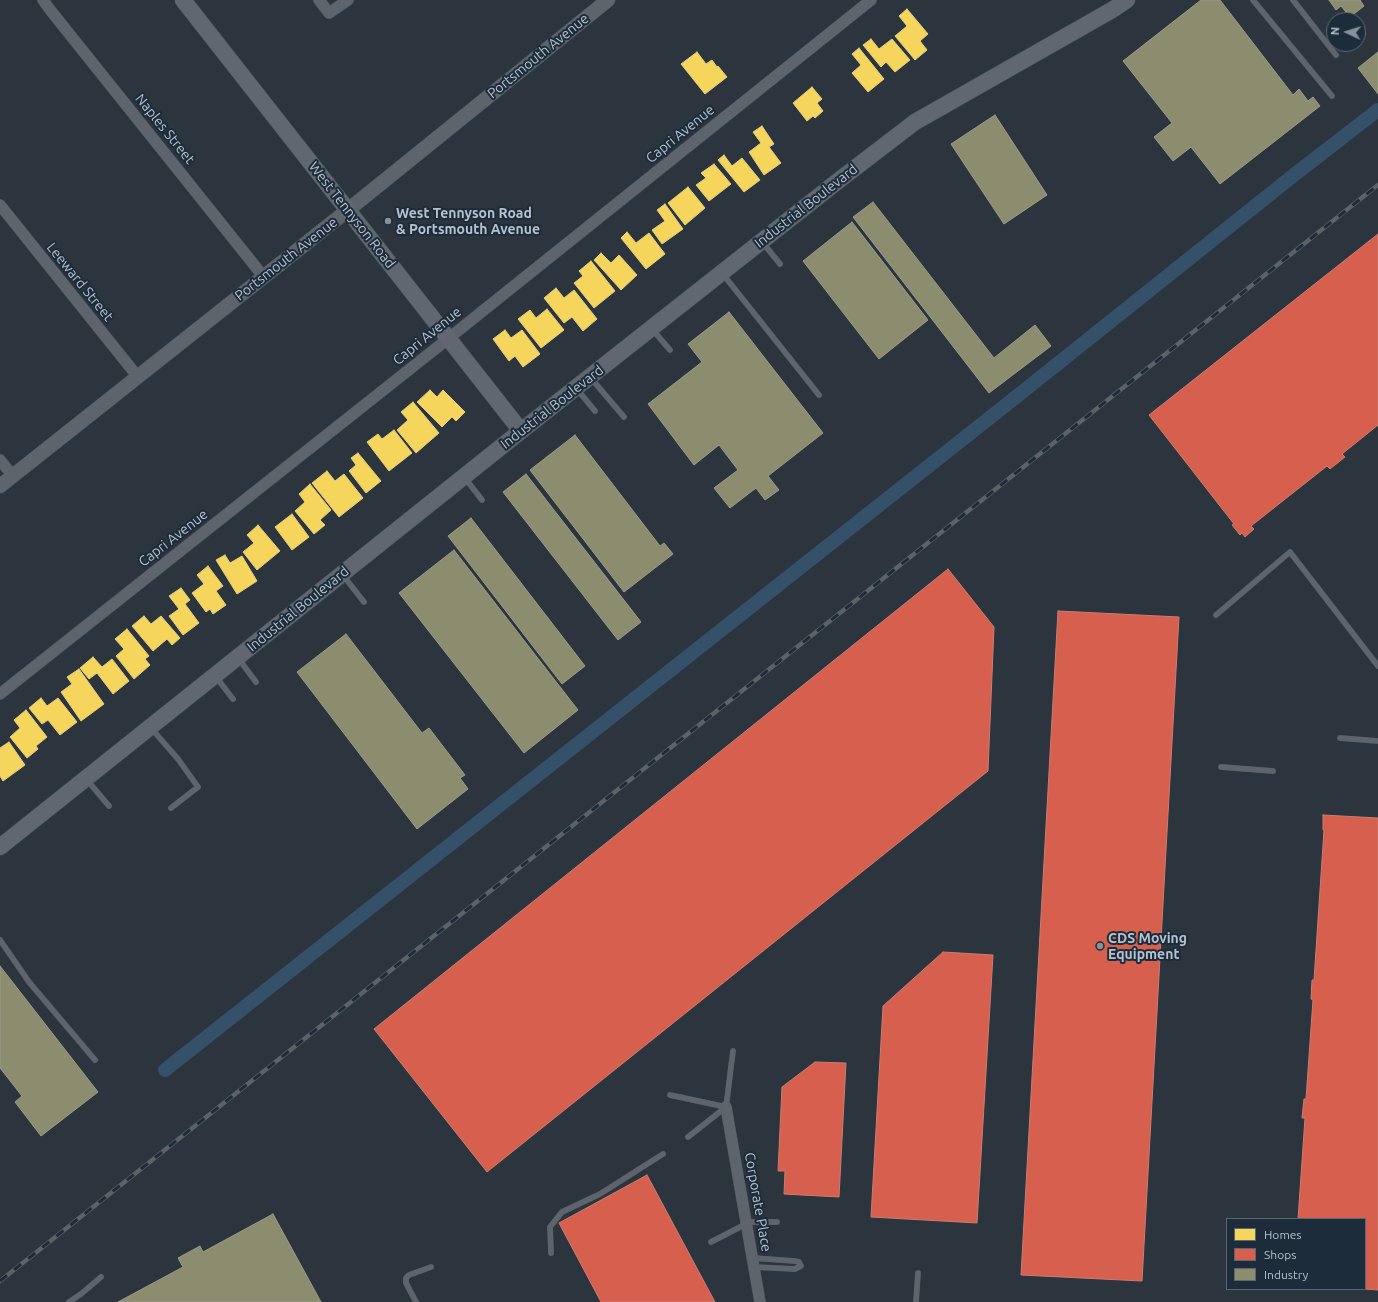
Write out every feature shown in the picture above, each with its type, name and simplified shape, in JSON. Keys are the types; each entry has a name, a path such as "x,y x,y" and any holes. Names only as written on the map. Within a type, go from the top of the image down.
{"main road":[{"name":"West Tennyson Road","path":"183,0 522,431"},
{"name":"Industrial Boulevard","path":"0,847 576,388 838,181 916,122 1112,10 1126,0"}],"street":[{"name":"Naples Street","path":"43,0 263,276"},
{"path":"319,0 329,13 348,0"},
{"name":"Capri Avenue","path":"0,694 449,338 871,0"},
{"name":"Portsmouth Avenue","path":"0,486 348,210 600,2"},
{"name":"Leeward Street","path":"0,205 138,377"},
{"path":"0,460 13,476"},
{"name":"Corporate Place","path":"726,1107 760,1302"}],"lane":[{"path":"1253,0 1332,96"},
{"path":"1294,0 1336,55"},
{"path":"762,242 780,264"},
{"path":"722,273 819,395"},
{"path":"652,329 670,350"},
{"path":"590,377 624,417"},
{"path":"576,388 595,411"},
{"path":"464,477 482,500"},
{"path":"1216,615 1290,552 1378,666"},
{"path":"342,574 364,602"},
{"path":"237,658 256,682"},
{"path":"215,676 233,699"},
{"path":"151,727 198,787 171,808"},
{"path":"1340,738 1378,741"},
{"path":"1221,767 1273,771"},
{"path":"86,778 109,806"},
{"path":"0,940 29,982 95,1060"},
{"path":"688,1137 726,1107 733,1051"},
{"path":"670,1095 726,1107"},
{"path":"551,1253 550,1227 562,1212 600,1194 663,1154"},
{"path":"711,1242 747,1223 777,1222"},
{"path":"795,1261 799,1262 801,1266 795,1269 753,1263 795,1261"},
{"path":"416,1302 406,1283 406,1278 409,1275 431,1267"},
{"path":"916,1302 918,1273"},
{"path":"69,1302 101,1277"}],"building: Homes":[{"path":"907,9 928,34 920,41 927,50 915,60 895,36 907,26 899,16"},
{"path":"871,39 879,49 892,39 910,60 895,72 886,62 881,67 863,45"},
{"path":"859,48 884,79 868,92 852,73 861,65 852,54"},
{"path":"697,52 706,64 712,60 727,77 705,94 681,64"},
{"path":"812,87 822,99 817,103 823,111 815,118 813,116 807,121 793,103"},
{"path":"762,126 774,144 769,147 781,163 764,175 749,152 761,143 753,132"},
{"path":"724,155 732,166 742,158 760,180 744,192 718,160"},
{"path":"714,164 731,184 709,201 696,185 706,178 701,173"},
{"path":"688,187 705,208 685,225 668,203"},
{"path":"665,204 683,229 662,244 652,230 665,221 657,210"},
{"path":"627,232 636,243 649,233 665,254 646,269 621,238"},
{"path":"601,253 611,263 619,255 637,275 621,290 594,260"},
{"path":"591,261 615,291 594,308 574,283 583,276 579,271"},
{"path":"556,288 564,298 574,290 597,319 583,331 572,317 564,323 544,298"},
{"path":"547,309 564,330 541,348 518,319 530,310 536,318"},
{"path":"505,330 511,338 522,330 540,354 523,367 515,356 509,361 493,339"},
{"path":"430,390 437,397 443,390 465,412 456,421 452,417 442,427 417,402"},
{"path":"413,402 439,433 416,453 397,430 408,420 401,412"},
{"path":"394,430 412,453 389,471 367,442 378,434 382,439"},
{"path":"358,453 381,481 366,493 349,471 356,465 351,458"},
{"path":"327,471 335,481 344,474 363,498 339,517 312,483"},
{"path":"310,484 331,510 320,520 325,525 314,534 295,511 305,502 299,494"},
{"path":"292,514 309,537 292,550 275,527"},
{"path":"258,525 280,551 257,570 243,552 254,543 247,535"},
{"path":"225,555 230,563 242,556 257,581 237,594 216,560"},
{"path":"208,566 223,586 216,591 226,605 213,614 210,609 206,612 192,593 204,584 197,575"},
{"path":"181,588 190,600 185,604 199,623 183,635 169,616 179,609 169,596"},
{"path":"144,616 151,624 161,616 180,638 172,645 167,639 153,651 132,626"},
{"path":"127,629 149,656 145,659 150,665 134,679 116,656 124,649 115,639"},
{"path":"93,657 102,667 112,659 129,681 113,694 97,673 89,679 80,668"},
{"path":"79,669 104,704 81,721 61,692 72,684 67,677"},
{"path":"41,698 47,706 58,698 77,722 60,735 48,720 42,724 29,708"},
{"path":"26,710 47,737 36,746 38,749 27,758 10,737 20,728 14,720"},
{"path":"9,742 25,765 3,781 0,776 0,748"}],"building: Shops":[{"path":"1378,234 1378,425 1342,454 1345,457 1330,469 1327,466 1251,526 1254,529 1245,537 1242,533 1240,535 1232,525 1234,524 1149,415"},
{"path":"948,569 994,627 988,771 487,1172 374,1029"},
{"name":"CDS Moving Equipment","path":"1058,611 1179,617 1142,1281 1021,1275"},
{"path":"1323,815 1378,818 1378,1290 1366,1289 1366,1218 1298,1218 1305,1118 1302,1118 1304,1099 1306,1099 1313,1000 1311,999 1312,980 1314,980"},
{"path":"943,952 993,955 977,1223 871,1217 883,1006"},
{"path":"815,1062 846,1063 839,1197 784,1194 785,1171 778,1171 782,1087"},
{"path":"647,1175 715,1302 601,1302 559,1223"}],"building: Industry":[{"path":"1201,0 1220,0 1293,95 1299,89 1308,101 1313,97 1320,106 1220,184 1191,147 1173,161 1154,137 1172,123 1123,61"},
{"path":"1329,0 1360,0 1364,6 1356,12 1346,12 1341,6 1336,10"},
{"path":"1378,52 1378,94 1358,68"},
{"path":"995,115 1047,195 1004,224 951,144"},
{"path":"873,202 994,358 1035,325 1051,346 989,393 853,217"},
{"path":"852,222 928,320 879,359 803,261"},
{"path":"729,312 823,433 768,476 779,490 765,500 756,488 730,508 714,488 738,470 719,445 694,465 648,404 702,362 688,344"},
{"path":"575,435 660,546 664,543 673,554 624,592 530,470"},
{"path":"526,474 641,622 618,640 503,492"},
{"path":"471,518 585,666 562,684 448,536"},
{"path":"454,550 578,710 524,753 399,593"},
{"path":"346,634 422,733 429,728 465,775 460,778 468,789 417,829 297,672"},
{"path":"0,966 98,1092 41,1136 15,1102 22,1096 0,1068"},
{"path":"273,1214 321,1302 118,1302 183,1267 178,1258 200,1246 203,1252"}],"waterway":[{"path":"165,1070 1378,110"}],"railway":[{"path":"0,1281 1378,185"}],"place":[{"name":"West Tennyson Road & Portsmouth Avenue","path":"388,221"},
{"name":"CDS Moving Equipment","path":"1100,946"}]}
